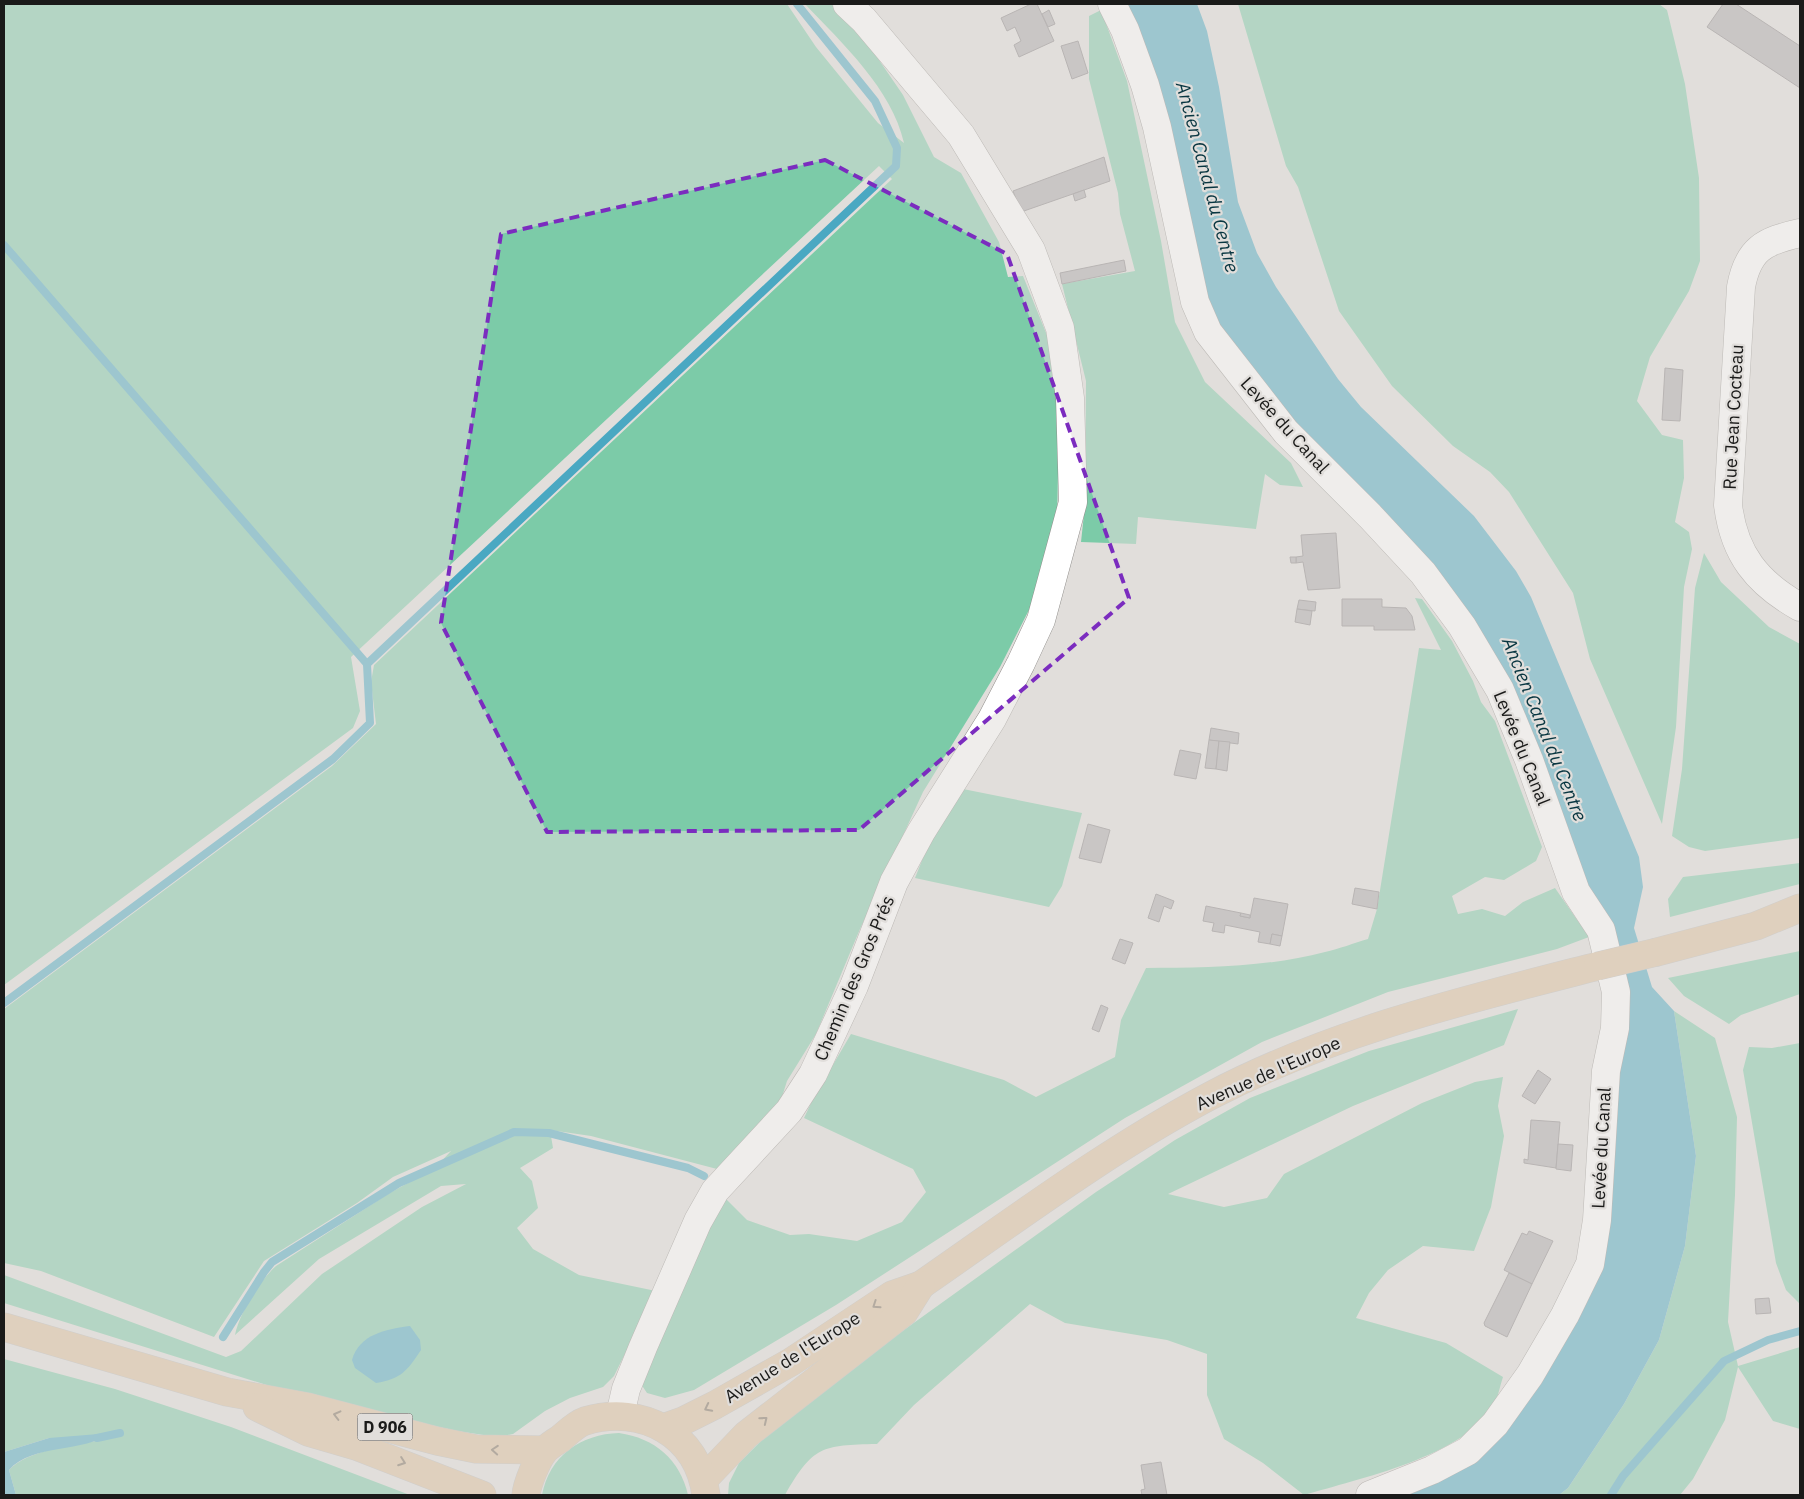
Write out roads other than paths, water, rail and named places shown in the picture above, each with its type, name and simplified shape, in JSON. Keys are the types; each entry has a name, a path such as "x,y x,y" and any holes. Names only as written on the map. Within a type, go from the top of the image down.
{"main road":[{"path":"1756,926 1800,908"},
{"path":"1756,926 1800,925"},
{"name":"Avenue de l'Europe","path":"663,1428 683,1422 791,1362 892,1295 920,1286 1107,1156 1203,1100 1265,1070 1357,1034 1445,1005 1756,926"},
{"name":"Avenue de l'Europe","path":"705,1487 746,1435 904,1312 920,1286"},
{"name":"D 906","path":"4,1327 227,1392 308,1407 476,1449 544,1450"},
{"name":"D 906","path":"227,1392 308,1432 356,1446 482,1495"},
{"path":"526,1495 527,1486 544,1450 583,1422 620,1415 647,1420 663,1428 690,1452 705,1487"}],"street":[{"name":"Chemin des Gros Prés","path":"620,1415 626,1389 642,1347 698,1221 715,1191 789,1111 813,1074 843,1013 894,882 921,832 992,719 1013,679 1041,620 1073,502 1070,398 1060,328 1031,250 961,135 864,20 847,4"},
{"name":"Levée du Canal","path":"1112,4 1125,30 1147,93 1157,128 1195,302 1208,332 1286,432 1370,516 1423,573 1462,626 1500,690 1529,760 1576,892 1601,930 1616,992 1615,1028 1606,1071 1597,1220 1590,1264 1565,1315 1530,1375 1495,1424 1468,1451 1417,1477 1370,1495"},
{"name":"Rue Jean Cocteau","path":"1800,232 1770,242 1754,253 1745,266 1741,287 1728,505 1731,530 1739,551 1751,567 1770,586 1800,607"}],"water":[{"name":"Ancien Canal du Centre","path":"1125,4 1197,4 1207,31 1219,87 1238,202 1257,253 1276,287 1338,379 1361,407 1474,516 1516,571 1531,597 1639,857 1643,887 1634,928 1652,987 1674,1011 1696,1156 1685,1246 1659,1340 1624,1404 1568,1488 1559,1495 1405,1495 1461,1470 1606,1228 1604,922 1511,702 1327,460 1212,325"},
{"path":"410,1326 420,1340 421,1350 403,1373 392,1379 376,1383 355,1368 352,1360 361,1344 367,1339 383,1331"},
{"path":"111,1433 87,1443 45,1452 19,1461 9,1470 16,1495 4,1495 4,1452 49,1438"}],"waterway":[{"path":"4,1003 333,759 370,723 367,664 896,166 897,148 875,101 797,4"},
{"path":"4,245 367,664"},
{"path":"223,1337 272,1262 399,1183 514,1132 549,1133 688,1168 704,1176"},
{"path":"1611,1495 1623,1476 1724,1361 1768,1340 1800,1331"},
{"path":"97,1438 120,1433"}]}
